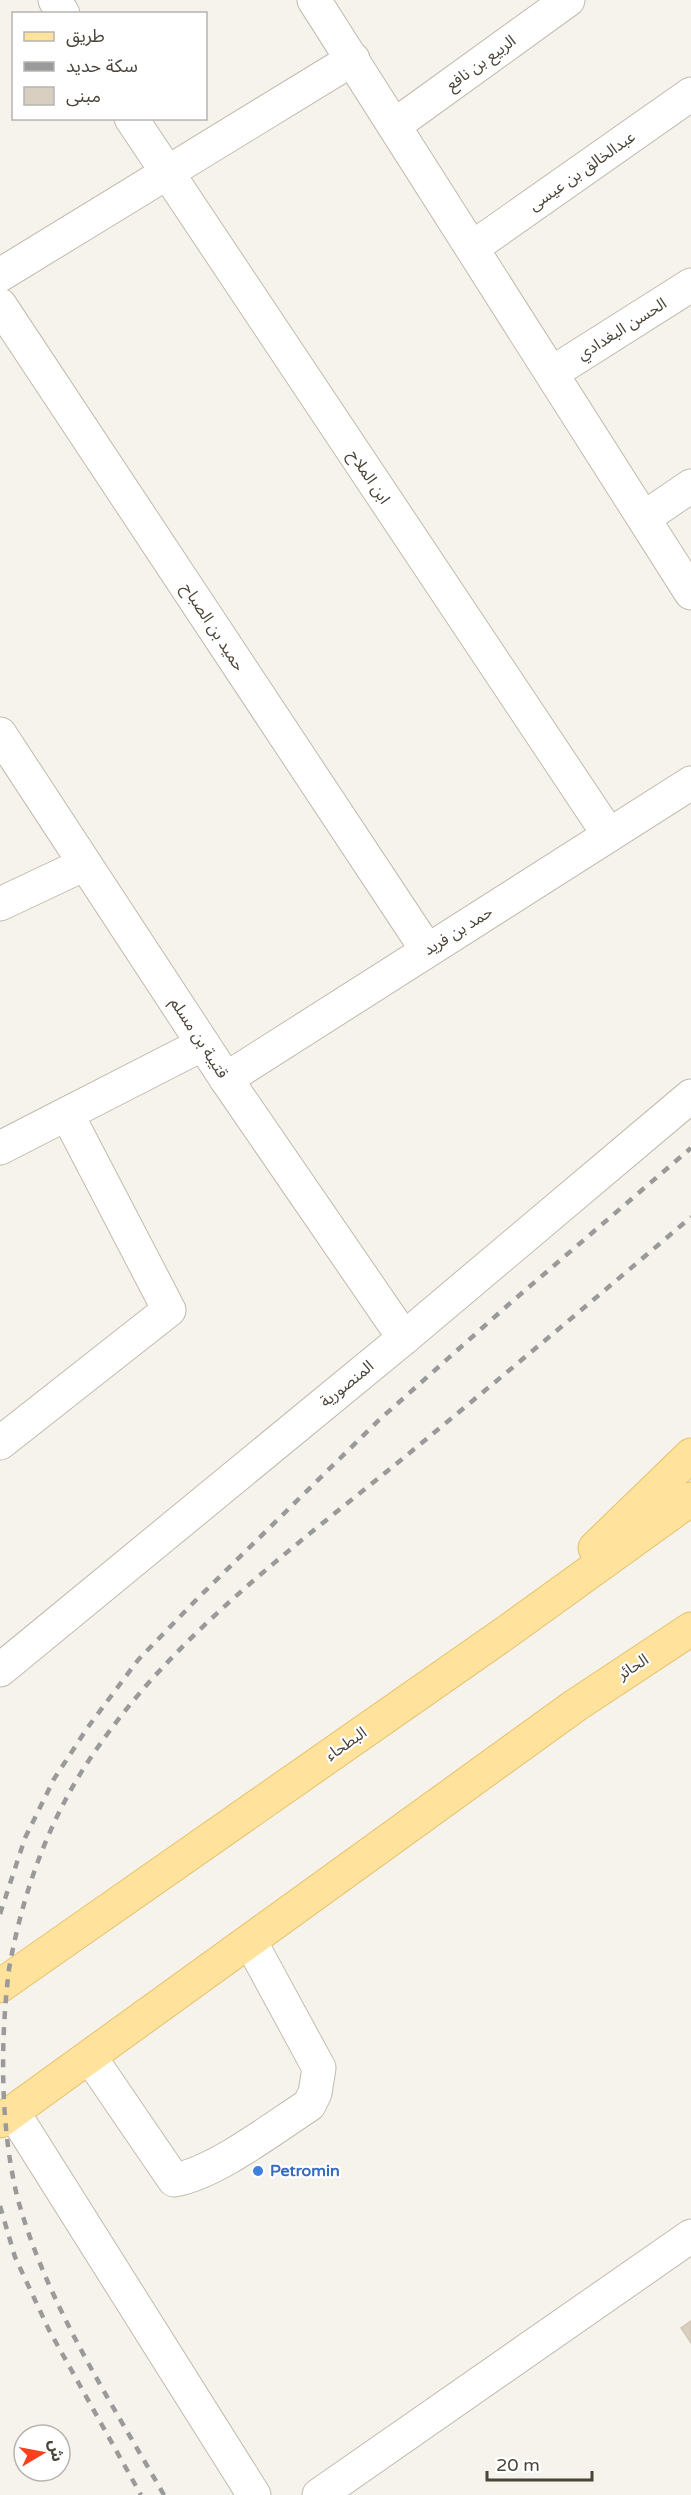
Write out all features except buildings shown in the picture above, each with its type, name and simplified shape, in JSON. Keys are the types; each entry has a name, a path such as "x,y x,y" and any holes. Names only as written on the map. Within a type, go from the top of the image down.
{"main road":[{"path":"508,1631 691,1455"},
{"name":"البطحاء","path":"0,1986 508,1631 691,1499"},
{"name":"الحائر","path":"576,1705 691,1629"},
{"path":"6,2116 576,1705 691,1639"}],"street":[{"path":"314,0 691,593"},
{"name":"الربيع بن نافع","path":"395,125 568,0"},
{"path":"0,275 353,59"},
{"name":"عبدالخالق بن عيسى","path":"472,248 691,94"},
{"name":"ابن الملاح","path":"131,120 609,835"},
{"name":"الحسن البغدادي","path":"552,373 691,285"},
{"name":"حميد بن الصباح","path":"0,304 427,950"},
{"path":"644,518 691,486"},
{"name":"قتيبة بن مسلم","path":"0,734 226,1079 404,1338"},
{"name":"حمد بن فريد","path":"226,1079 691,783"},
{"path":"0,904 85,864"},
{"path":"0,1148 203,1044"},
{"name":"المنصورية","path":"0,1670 404,1338 691,1096"},
{"path":"0,1443 169,1310 66,1114"},
{"path":"90,2057 174,2180 190,2177 210,2168 309,2105 315,2093 319,2067 250,1941"},
{"path":"6,2116 254,2495"},
{"path":"319,2495 691,2236"}],"railway":[{"path":"0,1914 25,1838 54,1779 88,1727 138,1660 379,1420 508,1305 691,1148"},
{"path":"164,2495 63,2315 31,2239 18,2200 12,2172 3,2085 6,1997 9,1969 22,1910 41,1853 66,1798 98,1747 164,1666 201,1629 279,1559 474,1400 691,1217"},
{"path":"0,2206 15,2257 49,2330 141,2495"}],"place":[{"name":"Petromin","path":"258,2171"}]}
